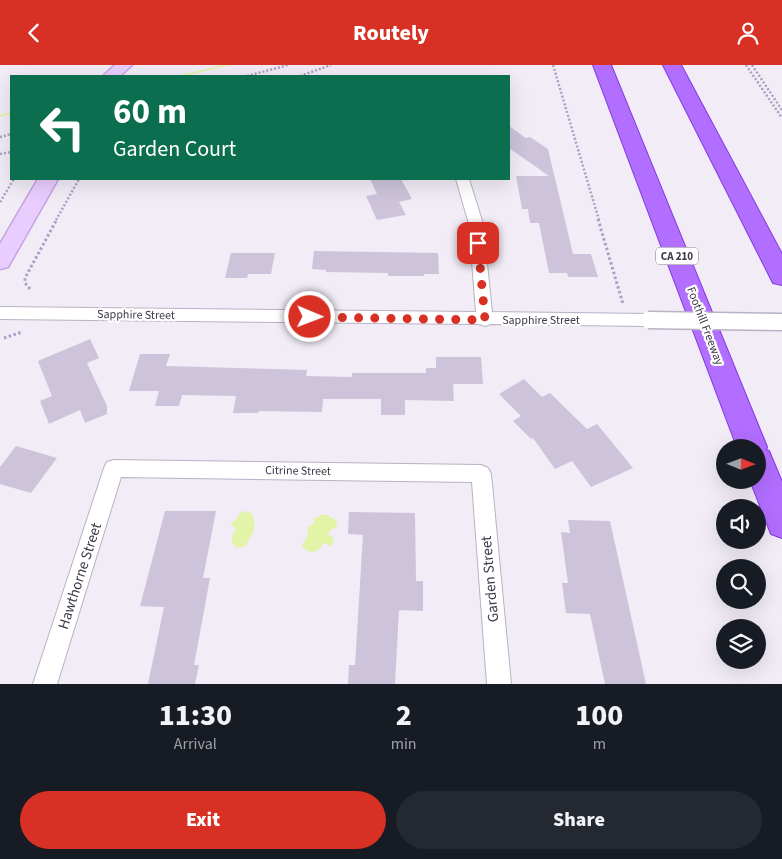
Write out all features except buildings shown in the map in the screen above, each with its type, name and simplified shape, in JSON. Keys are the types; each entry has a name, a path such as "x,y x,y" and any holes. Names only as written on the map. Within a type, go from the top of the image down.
{"highway":[{"name":"Foothill Freeway","path":"602,65 749,439"},
{"path":"672,65 782,277"},
{"path":"766,481 782,523"}],"main road":[{"path":"113,75 124,65"},
{"path":"0,262 47,180"}],"street":[{"path":"462,180 476,224 485,320"},
{"name":"Sapphire Street","path":"0,313 782,322"},
{"name":"Citrine Street","path":"114,468 481,474"},
{"name":"Hawthorne Street","path":"45,684 114,468"},
{"name":"Garden Street","path":"481,474 499,684"}],"path":[{"path":"251,75 288,65"},
{"path":"303,75 331,65"},
{"path":"553,65 624,304 630,304"},
{"path":"746,65 782,118"},
{"path":"752,65 782,110"},
{"path":"0,202 13,180"},
{"path":"30,289 25,283 25,278 77,180"}],"shaded area":[{"path":"247,511 252,514 253,531 244,547 237,548 232,543 232,537 236,528 231,525 242,512"},
{"path":"321,515 328,515 337,521 336,527 327,535 332,536 334,542 330,546 323,543 321,548 314,552 307,551 302,546 307,537 308,527 314,523 314,519"}],"waterway":[{"path":"183,75 229,65"},
{"path":"0,116 10,113"}],"route":[{"path":"310,317 485,320 478,243"}]}
